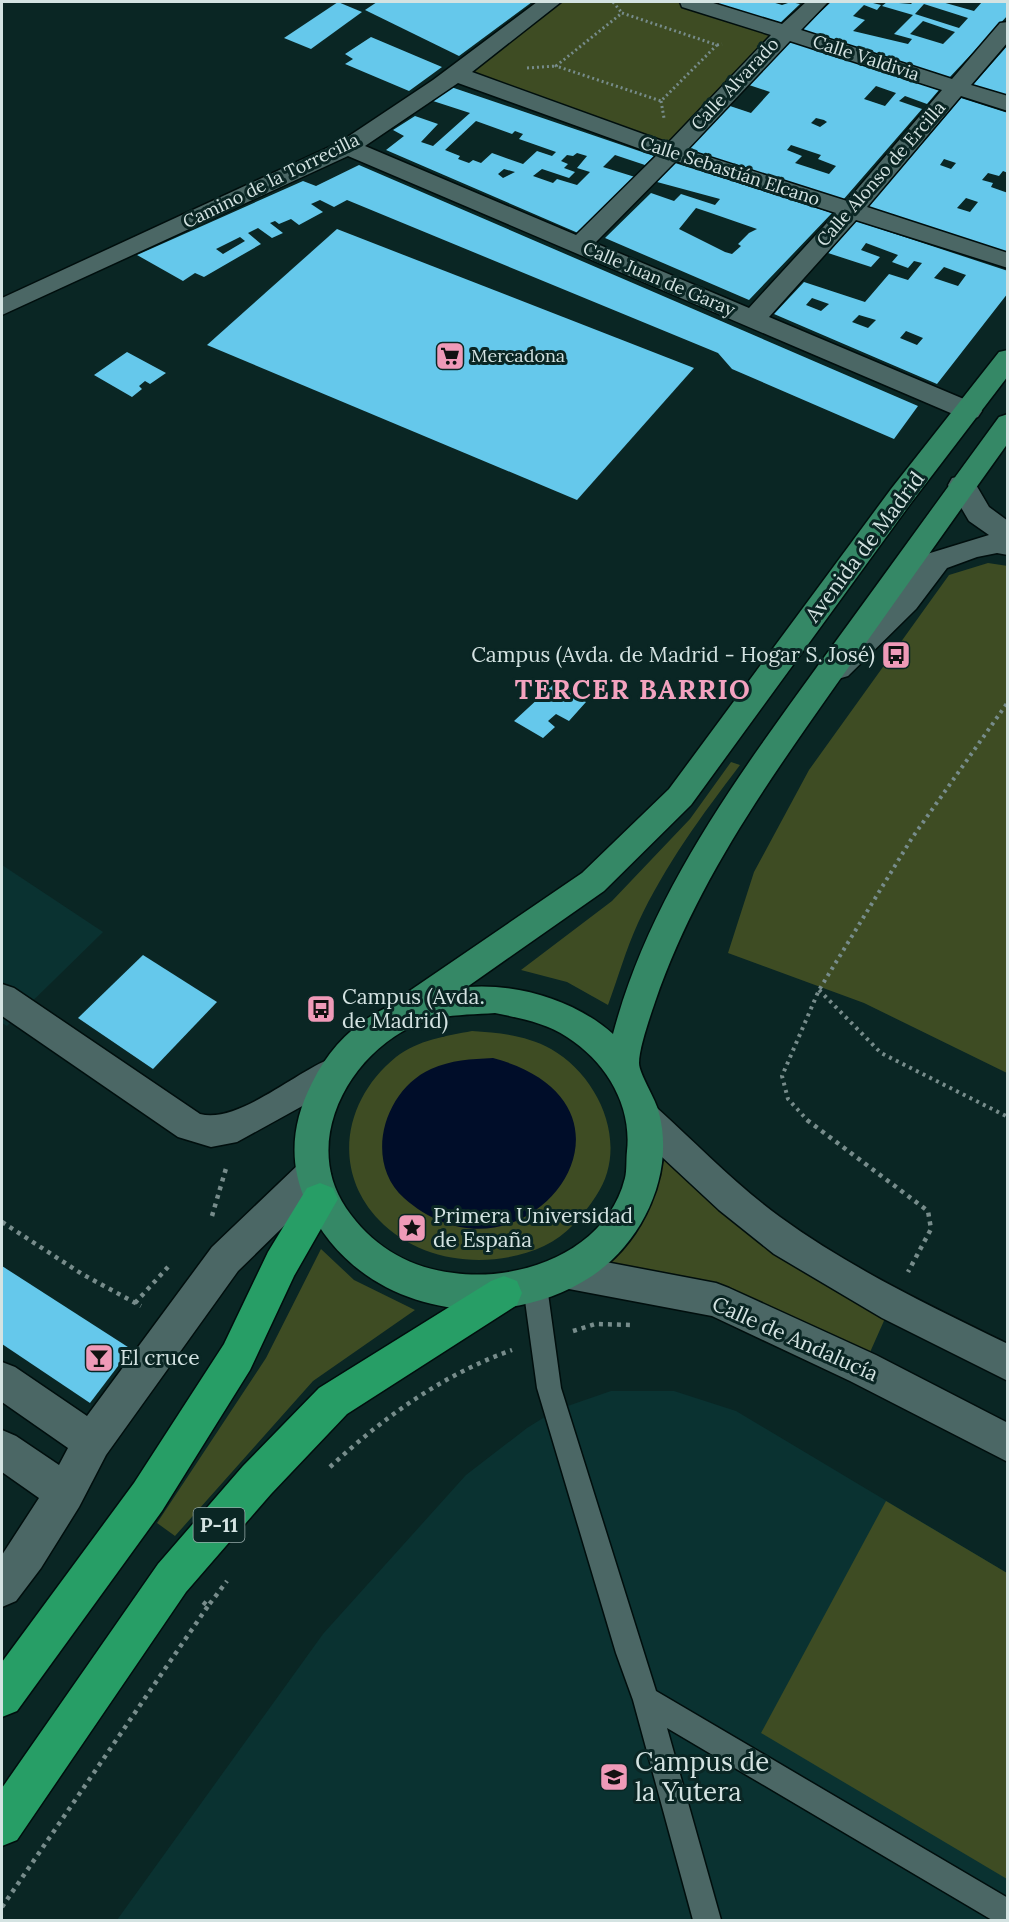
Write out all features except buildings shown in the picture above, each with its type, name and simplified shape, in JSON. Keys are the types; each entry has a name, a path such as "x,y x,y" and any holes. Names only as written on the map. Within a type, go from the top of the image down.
{"highway":[{"path":"2,1696 154,1487 237,1357 317,1186"},
{"name":"P-11","path":"2,1825 172,1578 257,1480 333,1401 520,1289"}],"main road":[{"name":"Avenida de Madrid","path":"398,1017 593,882 680,797 901,496 1008,358"},
{"name":"Avenida de Madrid","path":"621,1066 637,1005 666,931 716,838 766,761 1008,423"},
{"path":"495,999 540,1009 588,1033 621,1066 636,1092 645,1119 647,1162 634,1204 608,1242 569,1272 520,1289 458,1294 412,1283 373,1262 342,1233 317,1186 310,1139 317,1104 332,1073 361,1041 398,1017 446,1002 495,999"}],"street":[{"name":"Camino de la Torrecilla","path":"2,307 348,147 455,74 550,2"},
{"name":"Calle Valdivia","path":"690,2 1008,104"},
{"name":"Calle Alvarado","path":"579,245 784,32 818,2"},
{"name":"Calle Alonso de Ercilla","path":"753,319 851,212 1008,28"},
{"name":"Calle Sebastián Elcano","path":"455,74 671,152 1008,261"},
{"name":"Calle Juan de Garay","path":"348,147 969,411"},
{"path":"962,485 980,514 1008,535"},
{"path":"824,682 906,602 937,561 972,548 997,543 1008,545"},
{"path":"2,998 190,1126 211,1132 237,1127 332,1073"},
{"path":"645,1119 722,1191 785,1242 891,1305 1008,1363"},
{"path":"2,1587 27,1554 65,1493 92,1442 225,1259 317,1186"},
{"name":"Calle de Andalucía","path":"569,1272 716,1300 863,1368 1008,1444"},
{"path":"2,1380 92,1442"},
{"path":"2,1449 65,1493"}],"lane":[{"path":"520,1289 541,1341 549,1388 629,1653 646,1700 707,1920"},
{"path":"646,1700 1008,1914"}],"path":[{"path":"613,2 622,13 717,45 784,32"},
{"path":"622,13 556,66 661,101 717,45"},
{"path":"891,1305 931,1229 928,1211 807,1120 788,1099 782,1076 819,990 912,838 1008,702"},
{"path":"819,990 881,1053 1008,1117"},
{"path":"212,1217 237,1127"},
{"path":"2,1222 82,1274 178,1326"},
{"path":"135,1303 173,1260"},
{"path":"321,1475 355,1443 447,1378 506,1352 595,1324 638,1325"},
{"path":"172,1578 208,1606"},
{"path":"2,1906 208,1606 229,1579"}],"shaded area":[{"path":"2,865 103,932 7,1026 2,1023"},
{"path":"493,1058 545,1082 571,1115 575,1151 560,1186 532,1213 493,1228 449,1224 404,1198 391,1183 384,1165 382,1146 384,1128 391,1109 401,1093 415,1079 431,1069 446,1064"},
{"name":"Campus de la Yutera","path":"611,1391 674,1391 736,1411 1007,1573 1007,1920 117,1920 323,1634 466,1475 527,1428 556,1410"}],"green space":[{"path":"550,2 690,2 784,32 671,152 455,74"},
{"path":"988,563 1008,566 1007,1073 864,1003 728,953 754,872 809,770 949,575"},
{"path":"731,762 740,765 685,841 638,923 608,1005 567,982 521,970 612,901 690,819"},
{"path":"472,1031 503,1034 542,1044 568,1061 596,1095 605,1114 610,1135 610,1156 606,1176 596,1196 567,1231 552,1242 524,1254 480,1260 436,1254 396,1235 379,1220 364,1200 354,1179 350,1158 350,1136 355,1114 378,1074 396,1057 414,1046 432,1039"},
{"path":"645,1119 891,1305 863,1368 712,1299 569,1272 608,1242"},
{"path":"321,1249 354,1280 415,1310 313,1381 175,1536 157,1523 266,1358"},
{"path":"886,1501 1007,1573 1007,1879 761,1733"}],"place":[{"name":"Mercadona","path":"450,356"},
{"name":"Campus (Avda. de Madrid - Hogar S. José)","path":"896,655"},
{"name":"Campus (Avda. de Madrid)","path":"321,1009"},
{"name":"Primera Universidad de España","path":"412,1228"},
{"name":"El cruce","path":"99,1358"},
{"name":"Campus de la Yutera","path":"614,1777"}],"district":[{"name":"TERCER BARRIO","path":"633,690"}]}
